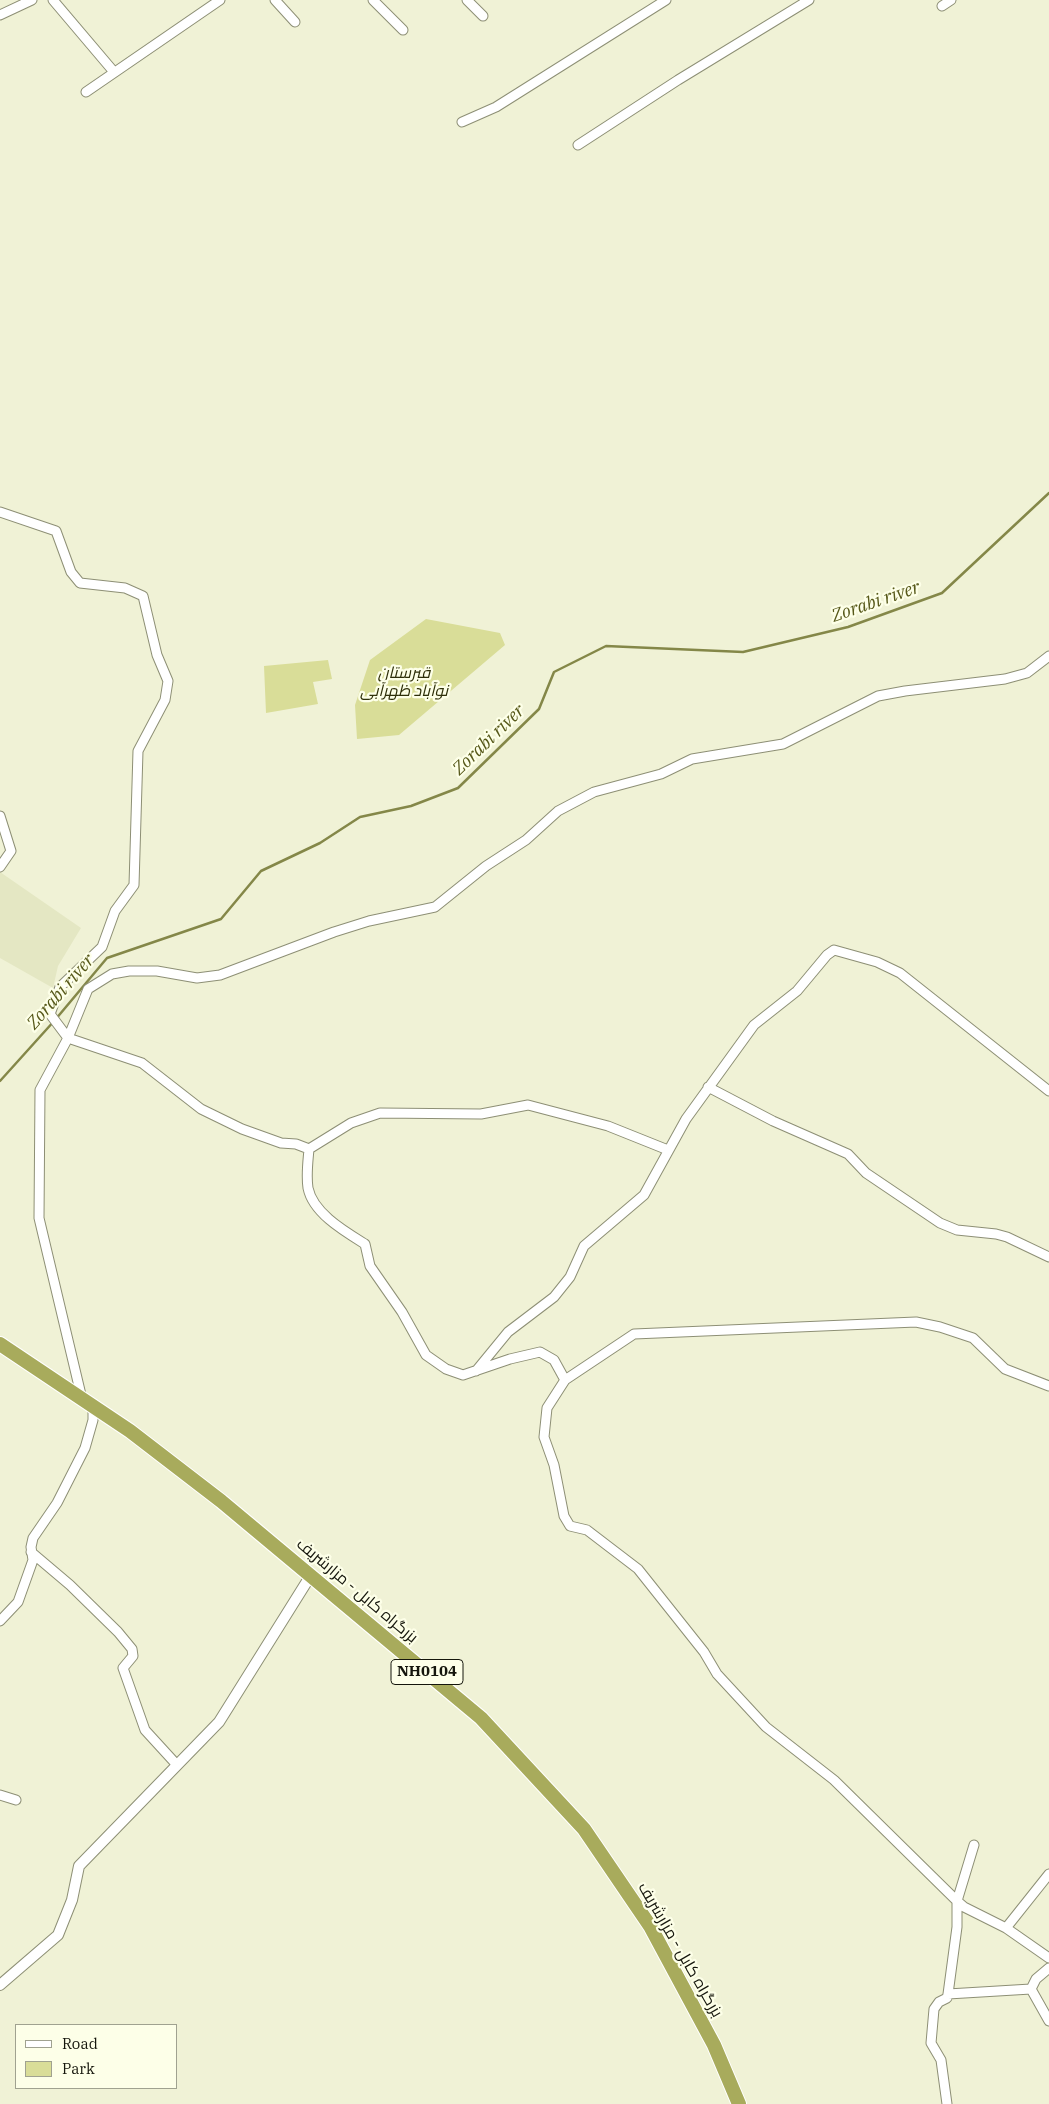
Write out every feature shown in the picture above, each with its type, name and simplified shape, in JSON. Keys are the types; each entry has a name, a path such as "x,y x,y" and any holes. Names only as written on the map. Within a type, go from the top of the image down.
{"highway":[{"name":"بزرگراه کابل - مزارشریف","path":"0,1344 130,1432 221,1501 481,1718 584,1829 650,1926 714,2045 739,2104"}],"street":[{"path":"0,15 32,0"},
{"path":"52,0 114,72"},
{"path":"86,92 220,0"},
{"path":"275,0 296,22"},
{"path":"373,0 403,30"},
{"path":"467,0 483,16"},
{"path":"462,122 496,107 666,0"},
{"path":"578,145 743,39 809,0"},
{"path":"942,6 951,0"},
{"path":"0,512 56,531 70,572 80,583 125,588 143,596 157,655 168,682 165,700 138,750 134,885 115,911 102,947 60,987 50,1014 68,1038 142,1063 200,1109 242,1129 281,1144 296,1144 308,1149"},
{"path":"0,1621 18,1602 33,1560 31,1552 33,1538 57,1504 84,1448 93,1420 39,1218 40,1090 68,1038 88,989 112,974 157,971 197,978 220,975 334,932 368,922 435,907 486,866 526,840 558,811 594,792 660,774 692,759 783,744 878,696 1005,679 1027,673 1049,656"},
{"path":"0,816 11,851 0,867"},
{"path":"476,1372 508,1332 554,1296 570,1277 584,1246 644,1195 668,1150 708,1087 754,1025 797,991 826,955 834,950 877,962 900,974 1049,1091"},
{"path":"708,1087 773,1122 848,1154 866,1173 940,1223 957,1230 1007,1237 1049,1257"},
{"path":"308,1149 351,1123 380,1113 481,1114 528,1105 608,1126 668,1150"},
{"path":"308,1149 308,1189 319,1210 346,1233 365,1244 370,1266 402,1312 426,1356 446,1369 463,1375 510,1359 540,1352 554,1360 565,1380"},
{"path":"1049,1386 1005,1369 973,1338 940,1327 916,1322 634,1334 565,1380 547,1408 544,1436 554,1465 564,1516 570,1526 587,1530 638,1569 704,1652 718,1674 766,1727 834,1780 957,1901 964,1907 1006,1928 1049,1958"},
{"path":"31,1552 77,1592 118,1632 132,1649 133,1656 123,1668 145,1730 177,1765"},
{"path":"0,1986 58,1935 72,1900 79,1866 219,1722 311,1575"},
{"path":"0,1795 16,1800"},
{"path":"947,2104 941,2060 931,2043 934,2009 939,2002 945,2000 948,1994 957,1927 957,1901 974,1845"},
{"path":"1006,1928 1049,1874"},
{"path":"1031,1988 1036,1979 1049,1968"},
{"path":"948,1994 1031,1988"},
{"path":"1031,1988 1049,2021"}],"shaded area":[{"path":"0,872 81,928 58,966 53,988 0,958"}],"green space":[{"name":"قبرستان نوآباد ظهرآبی","path":"426,619 500,633 505,645 399,735 357,739 355,705 370,660"},
{"path":"328,660 332,679 313,682 318,704 266,713 264,666"}],"waterway":[{"name":"Zorabi river","path":"0,1081 107,958 221,919 261,871 320,843 360,817 411,806 458,788 539,709 554,672 606,646 743,652 848,627 942,593 1049,493"}]}
